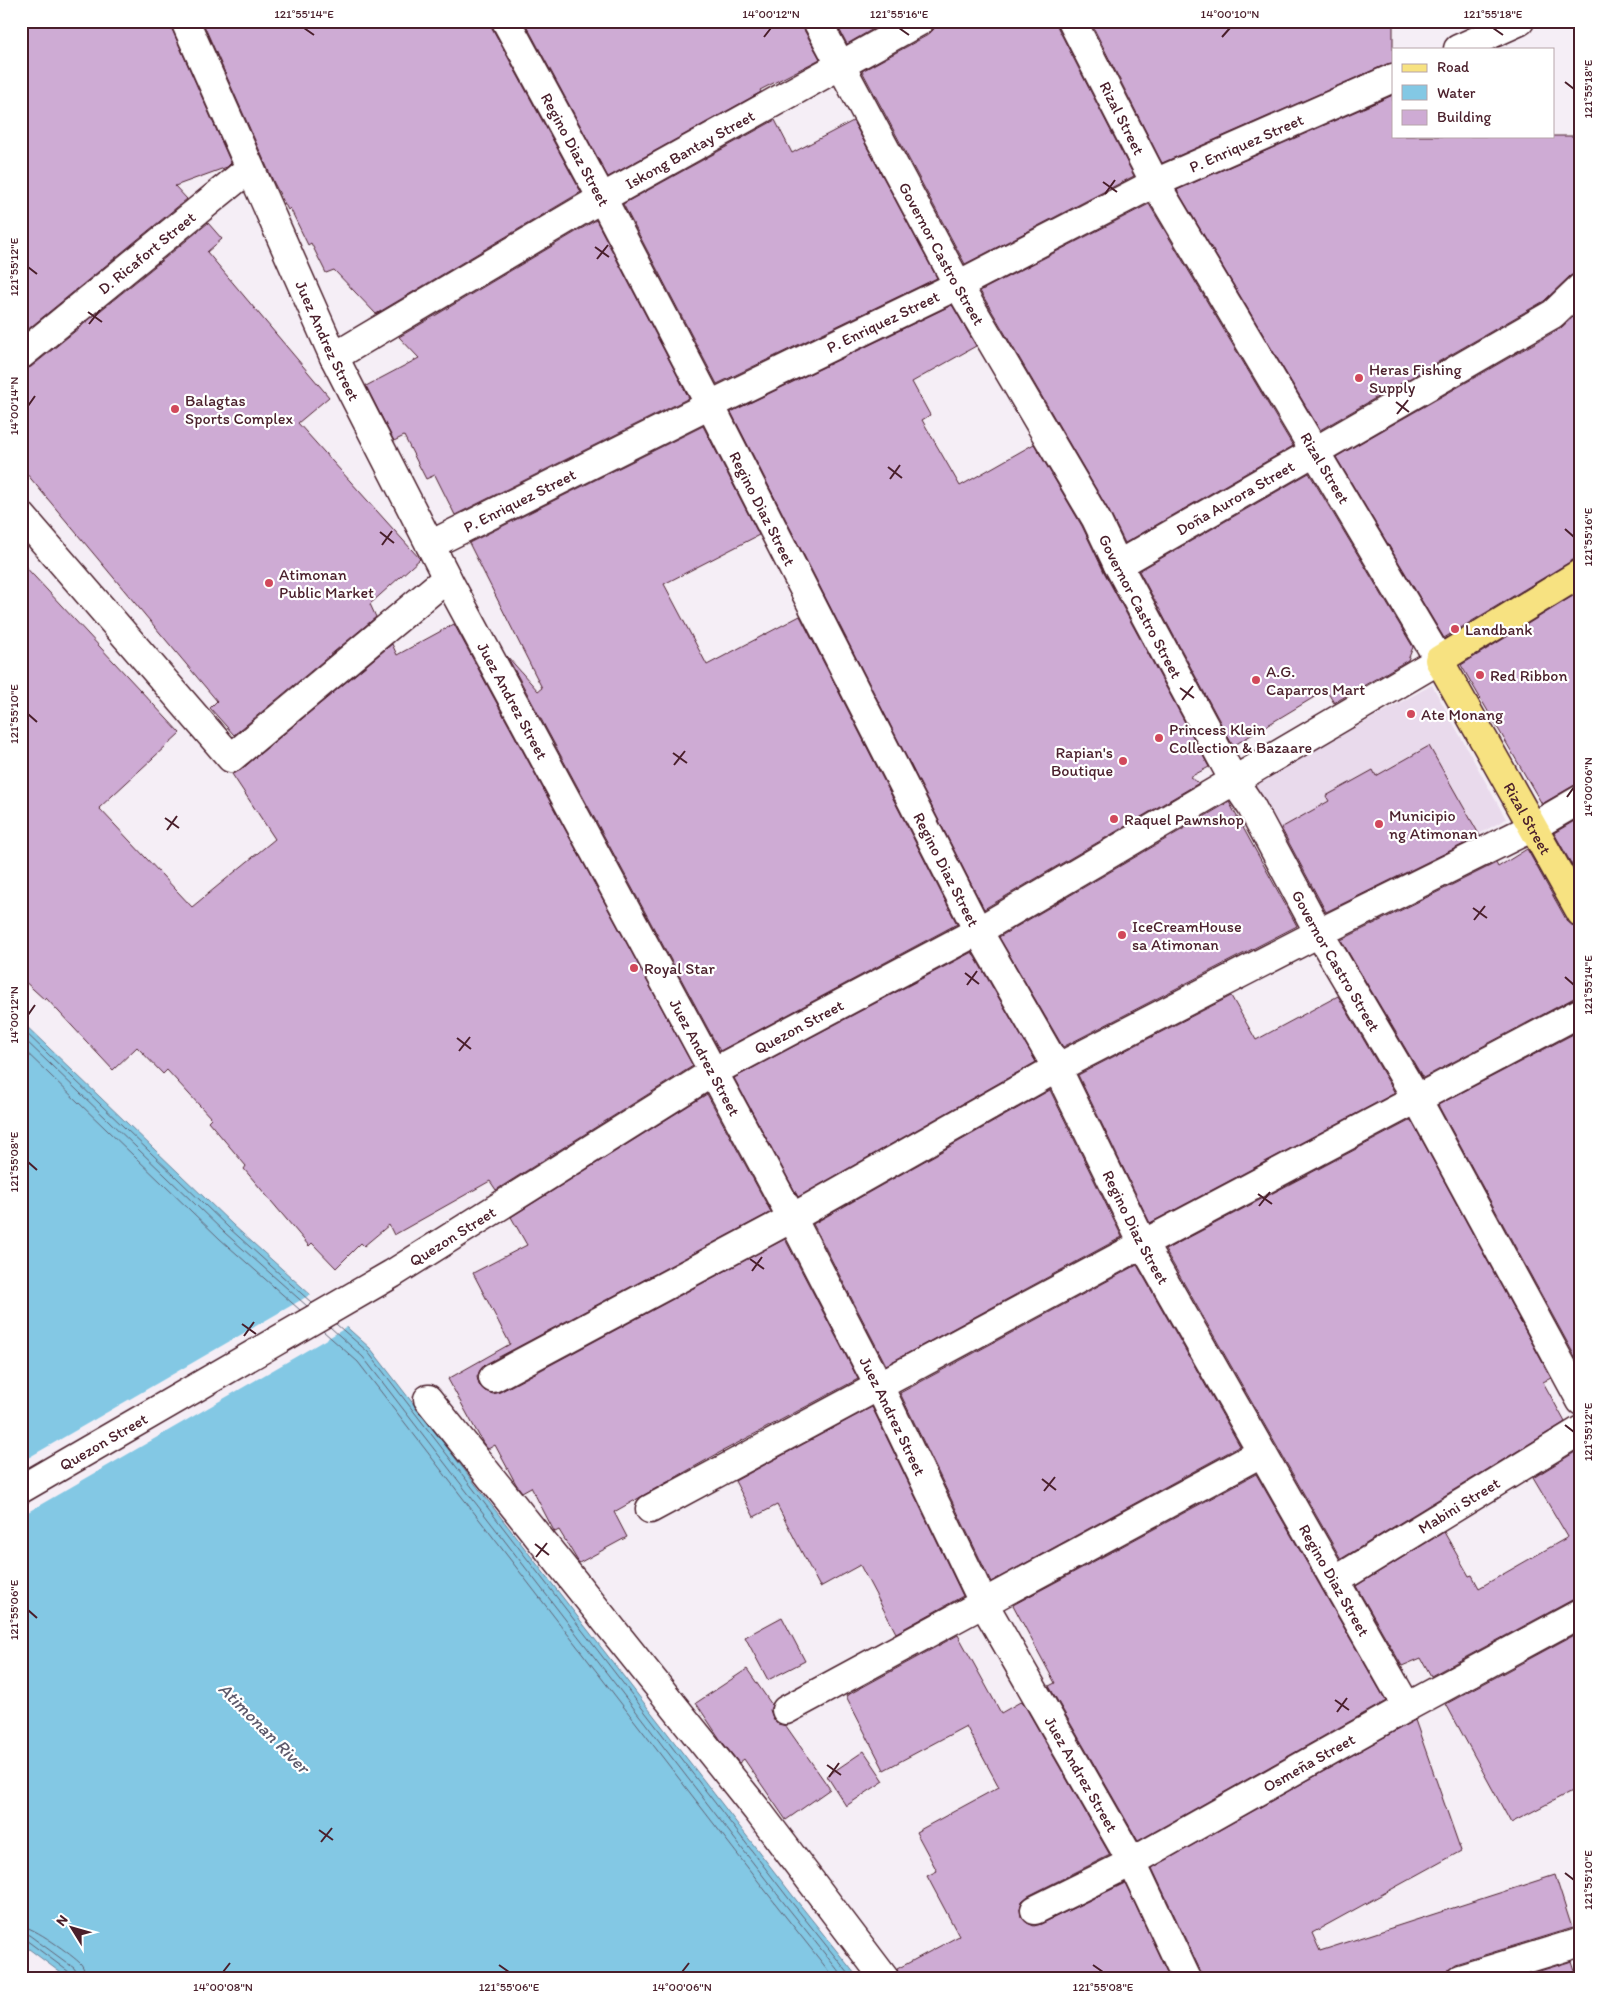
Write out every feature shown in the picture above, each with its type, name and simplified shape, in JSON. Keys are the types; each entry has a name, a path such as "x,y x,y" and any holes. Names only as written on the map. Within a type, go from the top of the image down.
{"main road":[{"name":"Quezon Street","path":"1439,660 1581,573"},
{"name":"Rizal Street","path":"1439,660 1581,913"}],"street":[{"name":"Juez Andrez Street","path":"185,21 334,357 430,545 792,1218 879,1386 984,1604 1132,1862 1187,1979"},
{"name":"Regino Diaz Street","path":"506,21 602,198 710,405 978,931 1057,1068 1143,1244 1407,1707"},
{"name":"Governor Castro Street","path":"817,21 958,285 1096,519 1118,566 1234,780 1251,806 1319,933 1417,1099 1581,1401"},
{"name":"Iskong Bantay Street","path":"334,357 602,198 920,21"},
{"name":"Rizal Street","path":"1072,21 1155,183 1439,660"},
{"path":"1460,48 1520,21"},
{"name":"P. Enriquez Street","path":"430,545 710,405 958,285 1155,183 1392,78"},
{"name":"D. Ricafort Street","path":"21,355 250,168"},
{"name":"Doña Aurora Street","path":"1118,566 1553,314 1581,287"},
{"path":"21,515 231,758 448,578"},
{"name":"Quezon Street","path":"21,1489 392,1274 713,1072 978,931 1439,660"},
{"path":"493,1378 792,1218 1057,1068 1319,933 1533,827 1581,798"},
{"path":"650,1509 1143,1244 1581,1012"},
{"path":"428,1399 757,1810 886,1979"},
{"name":"Mabini Street","path":"1335,1581 1581,1430"},
{"path":"786,1710 1261,1453"},
{"name":"Osmeña Street","path":"1035,1910 1132,1862 1407,1707 1581,1613"},
{"path":"1460,1979 1581,1942"}],"shaded area":[{"path":"1432,685 1506,819 1326,918 1253,784"}],"water":[{"name":"Atimonan River","path":"21,1021 233,1225 371,1349 859,1979 69,1979 21,1943"}],"pier":[{"path":"313,1293 349,1326 21,1516 21,1462"}],"building":[{"path":"21,21 170,21 231,163 227,167 175,186 187,199 21,335"},
{"path":"202,21 490,21 492,28 581,192 376,314 334,270 326,273 311,243 308,245 290,208 288,210 274,183"},
{"path":"524,21 802,21 803,28 820,59 760,90 761,92 608,177"},
{"path":"835,21 887,21 847,44"},
{"path":"936,21 1057,21 1058,28 1134,176 965,264 862,71 928,35 934,29"},
{"path":"1090,21 1393,21 1392,63 1162,163"},
{"path":"1392,95 1392,138 1554,138 1554,136 1581,136 1581,272 1570,276 1544,301 1320,430 1177,190"},
{"path":"775,120 792,153 853,121 937,278 717,384 623,204"},
{"path":"1149,204 1293,446 1125,543 1109,511 980,291"},
{"path":"596,220 689,398 455,515 435,475 426,479 404,436 394,441 366,386 419,358 399,337"},
{"path":"208,223 222,239 207,252 329,397 298,423 420,559 370,604 376,617 234,735 210,708 217,701 21,467 21,370 31,367"},
{"path":"952,305 976,346 912,382 930,415 922,420 960,486 1034,444 1082,526 1104,572 1209,767 1190,777 1199,783 984,909 731,412"},
{"path":"1581,309 1581,557 1444,638 1336,457 1561,328"},
{"path":"703,426 759,535 664,584 707,665 800,616 957,924 720,1051 507,656 538,691 542,688 469,543"},
{"path":"1309,473 1413,647 1408,660 1334,703 1326,690 1233,746 1139,571"},
{"path":"21,562 180,733 99,808 192,907 275,839 232,774 241,770 392,644 397,655 454,624 693,1066 496,1190 490,1181 394,1235 389,1225 364,1246 361,1243 336,1268 312,1243 309,1246 244,1169 246,1166 208,1121 211,1118 167,1070 163,1074 137,1047 113,1070 46,998 45,1000 21,978"},
{"path":"1581,591 1581,783 1542,804 1461,665"},
{"name":"Municipio ng Atimonan","path":"1429,746 1480,836 1326,912 1281,828 1329,801 1326,796 1373,770 1376,776"},
{"path":"1229,802 1297,926 1063,1047 999,937"},
{"path":"1581,817 1581,881 1554,833"},
{"path":"1527,849 1567,921 1581,929 1581,997 1574,998 1423,1078 1341,940 1496,863 1498,867"},
{"path":"972,952 1036,1062 798,1197 734,1078"},
{"path":"1231,996 1256,1040 1338,996 1395,1093 1150,1223 1078,1075"},
{"path":"1581,1030 1581,1361 1578,1362 1438,1105"},
{"path":"1050,1090 1122,1237 886,1365 813,1224"},
{"path":"707,1094 771,1212 486,1364 480,1370 477,1377 479,1385 485,1391 493,1394 500,1392 785,1239 858,1379 719,1453 614,1512 627,1537 579,1563 559,1530 554,1531 531,1487 522,1492 495,1445 488,1449 483,1443 448,1379 510,1344 473,1273 527,1245 511,1217"},
{"path":"1411,1120 1551,1378 1543,1382 1565,1422 1341,1559 1165,1250"},
{"path":"1137,1265 1240,1446 991,1582 900,1393"},
{"path":"872,1407 963,1596 896,1633 860,1565 820,1587 777,1505 754,1517 735,1481"},
{"path":"1580,1449 1581,1597 1431,1676 1421,1658 1402,1666 1356,1586 1444,1532 1469,1576 1472,1575 1479,1588 1568,1537 1533,1478"},
{"path":"1256,1474 1386,1701 1138,1841 1049,1686 1055,1683 1013,1605"},
{"path":"782,1617 805,1661 768,1680 745,1637"},
{"path":"1581,1631 1581,1786 1511,1823 1446,1704"},
{"path":"958,1635 1001,1713 1022,1701 1110,1855 1028,1896 1022,1901 1021,1917 1027,1923 1034,1926 1041,1924 1125,1883 1170,1979 900,1979 897,1969 959,1936 927,1876 937,1871 916,1832 999,1787 966,1726 884,1770 846,1696"},
{"path":"747,1669 772,1705 770,1710 773,1718 778,1724 786,1726 830,1789 786,1820 744,1759 739,1763 696,1703"},
{"path":"1415,1720 1461,1851 1312,1933 1320,1951 1555,1875 1572,1928 1455,1964 1448,1969 1445,1979 1202,1979 1201,1972 1152,1868"},
{"path":"864,1751 884,1781 846,1806 827,1776"},
{"path":"1572,1961 1578,1979 1514,1979"}],"place":[{"name":"Heras Fishing Supply","path":"1359,378"},
{"name":"Balagtas Sports Complex","path":"175,409"},
{"name":"Atimonan Public Market","path":"269,583"},
{"name":"Landbank","path":"1455,629"},
{"name":"Red Ribbon","path":"1480,675"},
{"name":"A.G. Caparros Mart","path":"1256,680"},
{"name":"Ate Monang","path":"1411,714"},
{"name":"Princess Klein Collection & Bazaare","path":"1159,738"},
{"name":"Rapian's Boutique","path":"1123,761"},
{"name":"Raquel Pawnshop","path":"1114,819"},
{"name":"Municipio ng Atimonan","path":"1379,824"},
{"name":"IceCreamHouse sa Atimonan","path":"1122,935"},
{"name":"Royal Star","path":"634,968"}]}
